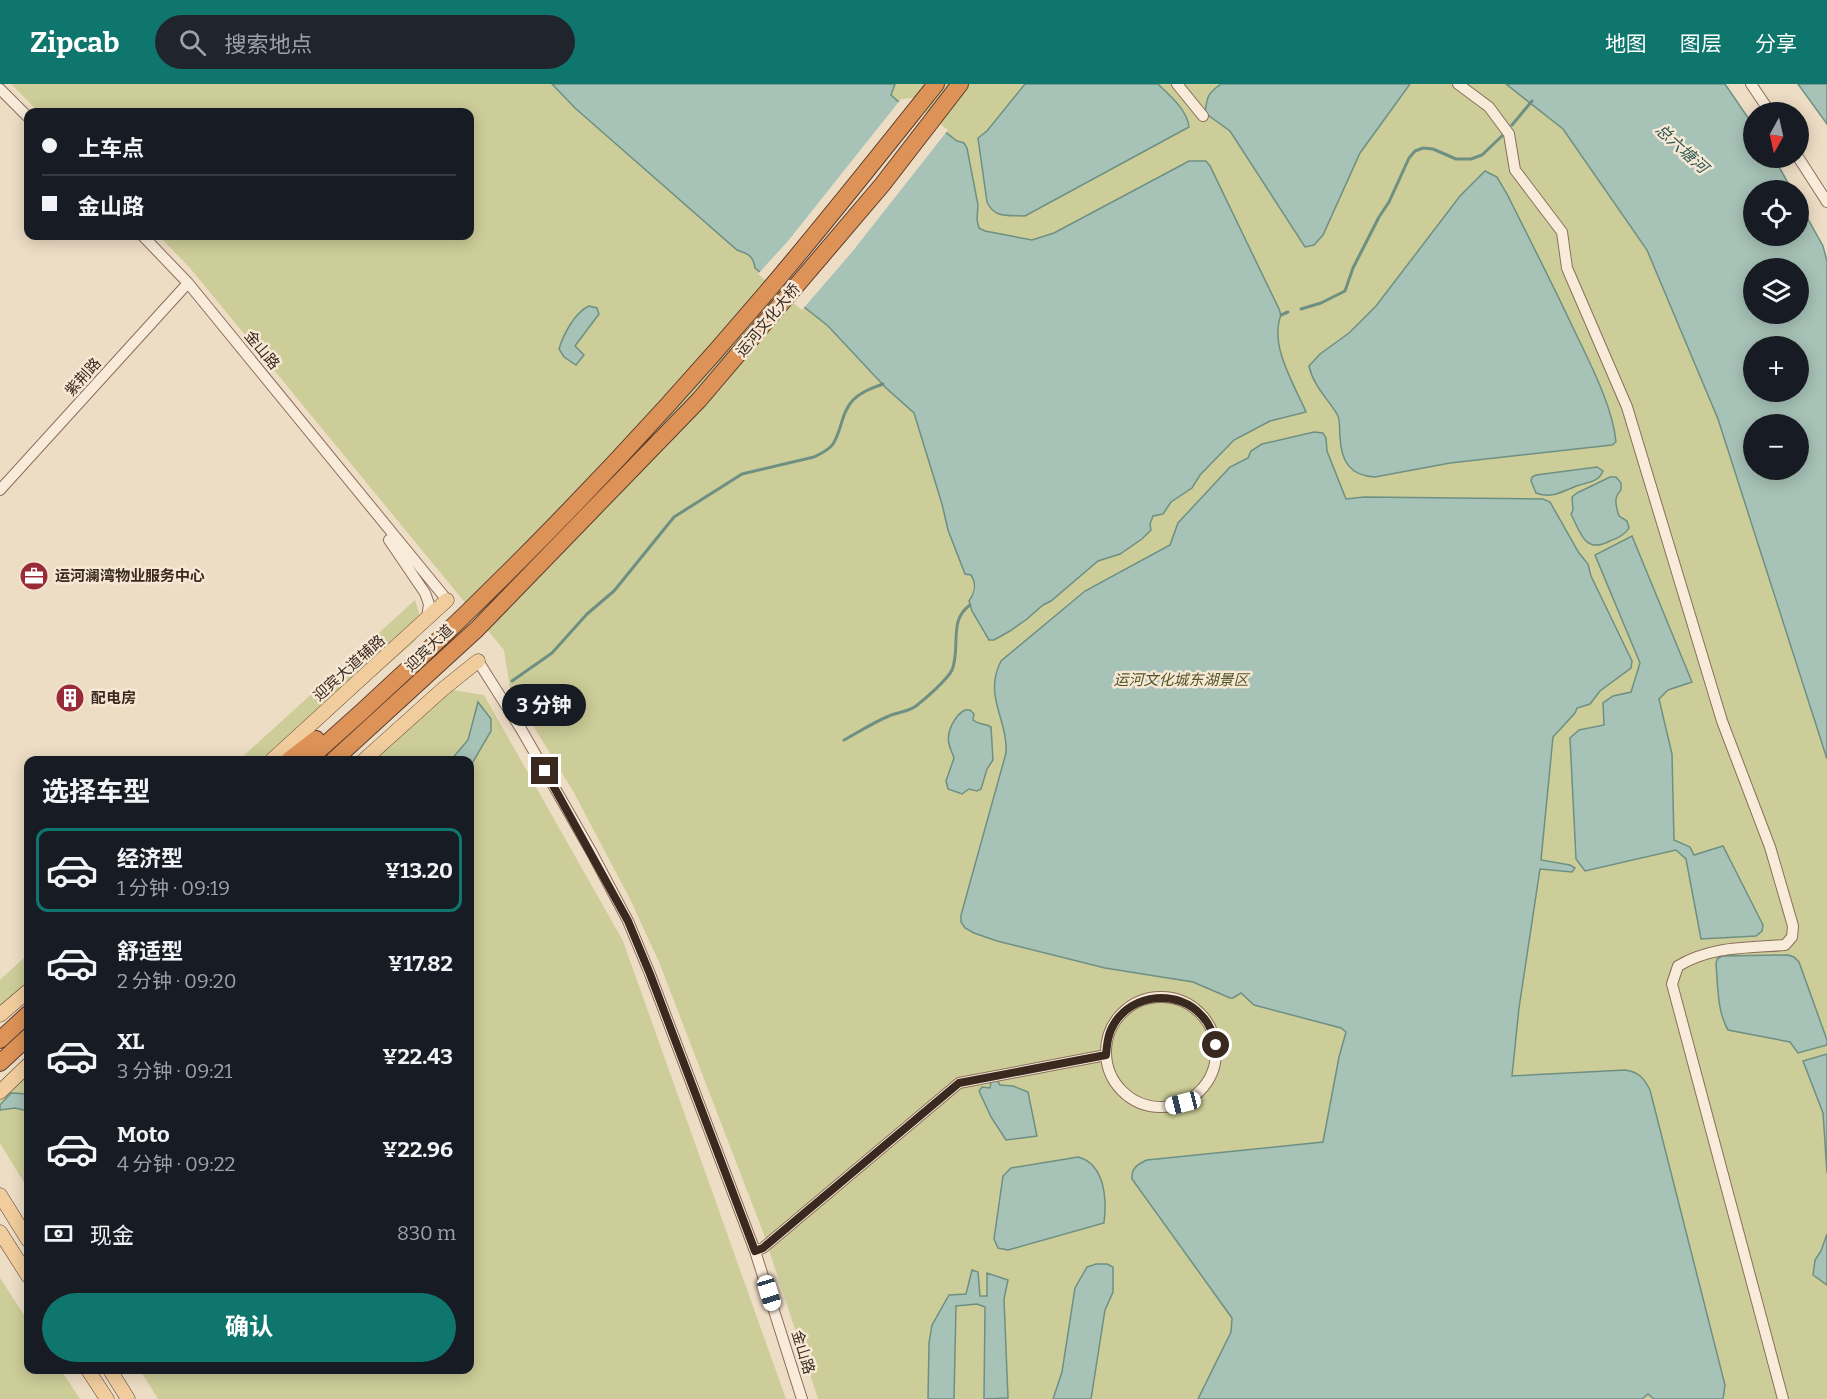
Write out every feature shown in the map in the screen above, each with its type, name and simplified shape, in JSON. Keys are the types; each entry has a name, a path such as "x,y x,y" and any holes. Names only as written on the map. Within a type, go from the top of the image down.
{"highway":[{"name":"运河文化大桥","path":"548,532 675,397 758,303 936,84"},
{"name":"运河文化大桥","path":"561,543 715,382 882,185 960,84"},
{"name":"迎宾大道","path":"312,756 380,695 548,532"},
{"name":"迎宾大道","path":"338,756 477,629 561,543"},
{"path":"295,756 496,584"},
{"path":"351,756 475,639 518,588"},
{"path":"0,1040 24,1018"},
{"path":"0,1063 24,1041"}],"main road":[{"name":"迎宾大道辅路","path":"276,756 447,600"},
{"path":"368,756 478,661"},
{"path":"0,1016 24,995"},
{"path":"0,1092 24,1069"},
{"path":"0,1195 24,1234"},
{"path":"0,1232 24,1270"},
{"path":"91,1374 107,1399"},
{"path":"112,1374 128,1399"}],"street":[{"path":"1177,84 1203,116"},
{"path":"1458,84 1489,107 1509,134 1515,171 1562,232 1566,268 1627,407 1722,721 1770,847 1791,916 1792,937 1785,945 1714,951 1694,957 1678,966 1672,984 1783,1399"},
{"path":"1751,84 1763,102"},
{"path":"0,89 24,113"},
{"path":"1805,168 1827,202"},
{"name":"金山路","path":"147,240 188,284 447,600"},
{"name":"紫荆路","path":"0,490 188,284"},
{"name":"金山路","path":"354,487 425,593 429,604 427,618"},
{"name":"金山路","path":"478,661 521,729 628,921 755,1251 802,1399"},
{"path":"1156,997 1181,1001 1202,1015 1211,1029 1216,1045 1216,1063 1204,1086 1183,1103 1166,1107 1148,1106 1132,1099 1119,1088 1109,1072 1106,1055 1108,1038 1114,1023 1125,1010 1140,1001 1156,997"},
{"path":"755,1251 763,1248 959,1083 1106,1055"}],"green space":[{"name":"运河文化城东湖景区","path":"11,84 1506,84 1563,129 1647,250 1718,419 1827,759 1827,1399 818,1399 763,1232 659,962 631,901 573,791 510,688 504,650 190,268 163,240 474,240 474,108 35,108"},
{"path":"415,600 420,625 415,641 284,756 243,756"},
{"path":"440,688 484,695 623,941 786,1399 158,1399 142,1374 474,1374 474,756 364,756"},
{"path":"24,958 24,985 0,1006 0,980"},
{"path":"24,1064 24,1182 0,1143 0,1092"},
{"path":"0,1278 24,1315 24,1374 64,1374 80,1399 0,1399"}],"water":[{"path":"552,84 895,84 891,95 899,102 917,110 957,141 964,143 967,148 978,205 979,228 1032,240 1054,233 1189,161 1206,161 1279,309 1281,315 1278,327 1280,351 1306,412 1270,421 1234,440 1200,475 1192,488 1171,502 1163,514 1153,516 1150,524 1151,530 1142,539 1120,554 1098,561 1027,619 994,640 989,640 972,611 969,601 975,585 971,575 965,574 948,530 914,413 886,388 828,326 755,268 750,256 737,250 575,108"},
{"path":"1025,84 1158,84 1181,108 1189,127 1025,216 998,214 987,202 978,138 987,131"},
{"path":"1221,84 1410,84 1360,153 1323,235 1314,245 1305,247 1230,131 1205,113 1208,96"},
{"name":"总六塘河","path":"1506,84 1725,84 1743,110 1743,168 1780,168 1786,180 1743,180 1743,246 1809,246 1809,221 1823,246 1827,261 1827,759 1718,419 1647,250 1563,129"},
{"path":"1798,84 1827,84 1827,124"},
{"path":"1485,171 1497,177 1507,194 1559,299 1600,387 1611,415 1616,442 1612,445 1450,463 1375,477 1359,474 1348,466 1345,460 1342,453 1338,417 1317,385 1309,366 1320,354 1349,333 1376,306 1460,196"},
{"path":"589,306 597,308 599,314 575,346 584,355 576,365 564,357 559,349 570,324"},
{"path":"1314,432 1323,433 1326,438 1327,451 1346,499 1364,497 1543,499 1550,502 1579,553 1588,564 1591,576 1632,661 1631,668 1600,691 1590,704 1577,708 1553,737 1541,860 1575,868 1572,872 1540,869 1519,1008 1512,1076 1625,1070 1637,1074 1646,1082 1650,1090 1725,1385 1723,1399 1654,1399 1648,1394 1642,1399 1198,1399 1231,1332 1232,1318 1132,1179 1134,1169 1147,1160 1323,1142 1346,1032 1341,1028 1254,1005 1241,993 1230,998 1193,982 1105,968 997,941 974,933 965,928 961,922 961,915 1006,753 1004,729 997,707 994,685 1001,661 1085,591 1170,545 1178,523 1230,467 1248,458 1251,451 1262,444"},
{"path":"1597,467 1603,471 1598,478 1556,494 1536,493 1531,481 1536,475"},
{"path":"1610,477 1616,477 1621,483 1616,505 1619,516 1627,521 1629,528 1618,537 1595,545 1589,543 1581,535 1571,514 1572,497"},
{"path":"1632,536 1692,682 1668,690 1659,699 1672,754 1674,840 1690,847 1694,855 1723,846 1763,925 1762,931 1756,936 1701,939 1686,859 1676,850 1585,871 1576,859 1570,738 1579,730 1604,725 1603,703 1613,696 1631,692 1640,663 1595,555"},
{"path":"478,702 491,719 491,731 474,760 474,756 454,756 468,740"},
{"path":"965,710 970,710 974,714 975,722 991,727 993,760 987,769 981,789 977,791 969,789 962,794 948,789 946,781 954,758 948,739 950,729"},
{"path":"1788,955 1799,962 1827,1040 1827,1045 1798,1053 1790,1042 1728,1030 1724,1023 1719,998 1717,959 1722,956"},
{"path":"1827,1054 1827,1173 1823,1113 1803,1061"},
{"path":"997,1080 1000,1085 1013,1086 1028,1092 1037,1136 1006,1140 991,1117 979,1091 982,1087 990,1088 991,1081"},
{"path":"11,1093 24,1094 24,1110 15,1108 0,1110 0,1105"},
{"path":"1078,1157 1094,1167 1099,1175 1104,1193 1104,1223 1008,1250 998,1248 994,1239 1003,1176 1011,1168"},
{"path":"1827,1234 1827,1285 1813,1275 1815,1260"},
{"path":"1107,1264 1113,1267 1113,1292 1105,1310 1091,1399 1053,1399 1062,1372 1075,1288 1087,1267"},
{"path":"972,1270 978,1272 980,1296 987,1296 987,1273 1008,1280 1004,1299 1008,1398 984,1399 985,1307 977,1304 956,1306 954,1399 928,1399 929,1343 932,1325 949,1295 966,1294"}],"pier":[{"path":"914,98 919,108 948,130 852,252 802,310 758,274 788,241 901,99"}],"waterway":[{"path":"1512,125 1532,101"},
{"path":"1301,309 1321,303 1345,291 1353,268 1389,202 1409,158 1415,151 1423,148 1433,149 1456,159 1471,159 1482,155 1503,135"},
{"path":"1281,315 1288,312"},
{"path":"512,681 552,653 587,614 614,591 674,517 742,474 814,457 824,452 833,444 846,410 853,400 863,392 883,384"},
{"path":"844,740 883,718 913,708 946,679 954,662 959,618 970,605"}],"place":[{"name":"运河澜湾物业服务中心","path":"34,576"},
{"name":"配电房","path":"70,698"}],"route":[{"path":"545,771 628,921 755,1251 763,1248 959,1083 1106,1055 1108,1038 1114,1023 1125,1010 1140,1001 1156,997 1173,998 1189,1005 1202,1015 1211,1029 1216,1045"}]}
